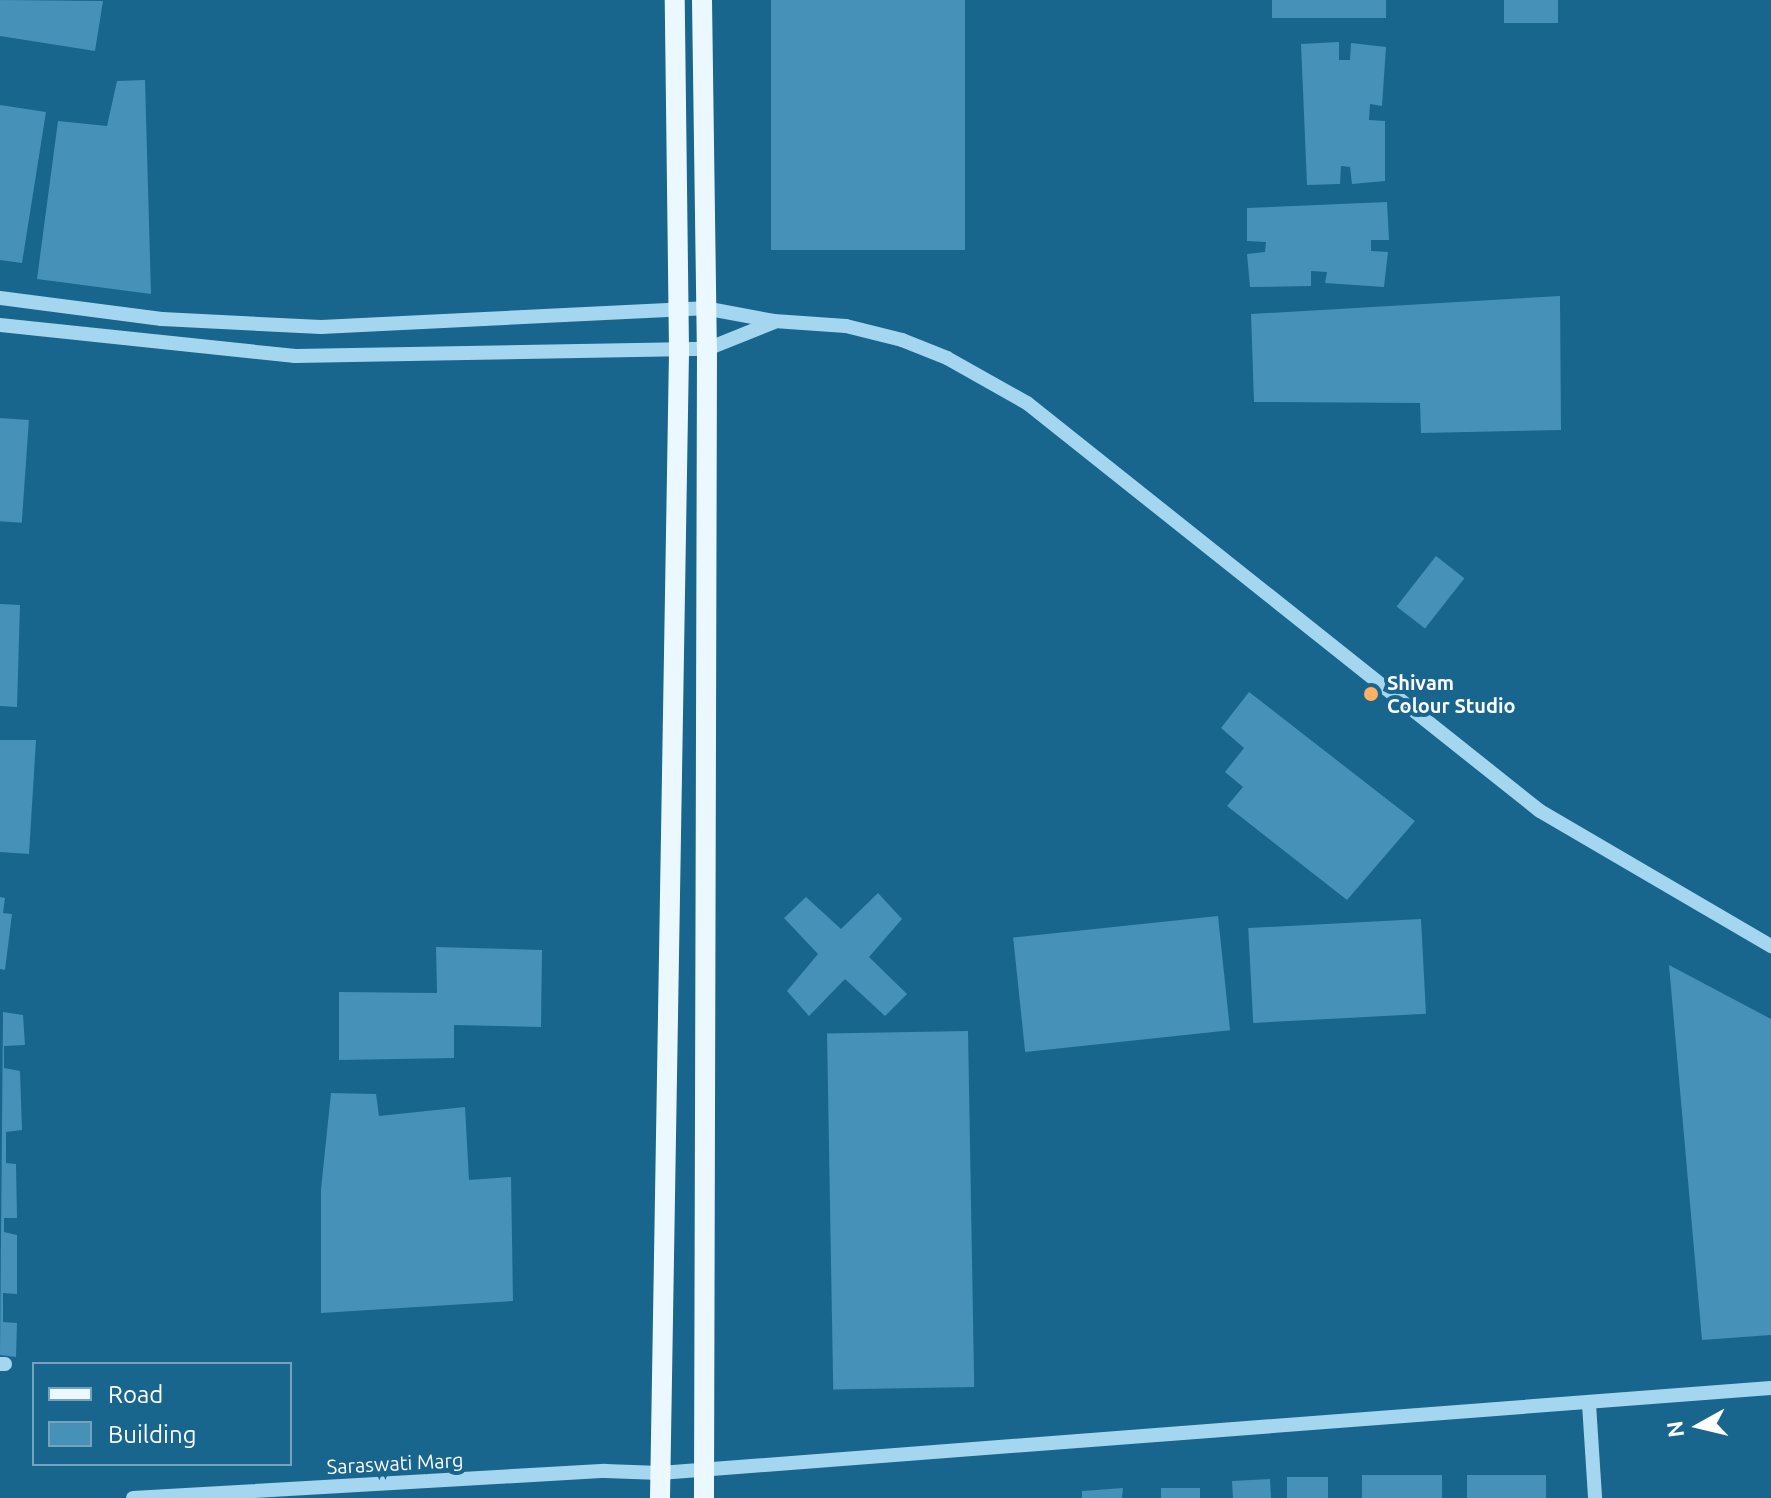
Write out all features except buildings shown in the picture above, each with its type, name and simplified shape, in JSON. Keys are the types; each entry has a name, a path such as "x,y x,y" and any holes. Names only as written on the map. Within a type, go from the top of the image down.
{"main road":[{"path":"660,1498 679,350 675,0"},
{"path":"702,0 704,308 707,349 704,1498"}],"street":[{"path":"0,298 162,319 321,327 704,308 774,321 846,326 902,340 947,358 1027,403 1540,811 1771,946"},
{"path":"0,325 295,356 707,349 774,321"},
{"name":"Saraswati Marg","path":"133,1498 616,1470 660,1473 1771,1388"},
{"path":"1589,1404 1595,1498"}],"place":[{"name":"Shivam Colour Studio","path":"1371,694"}]}
